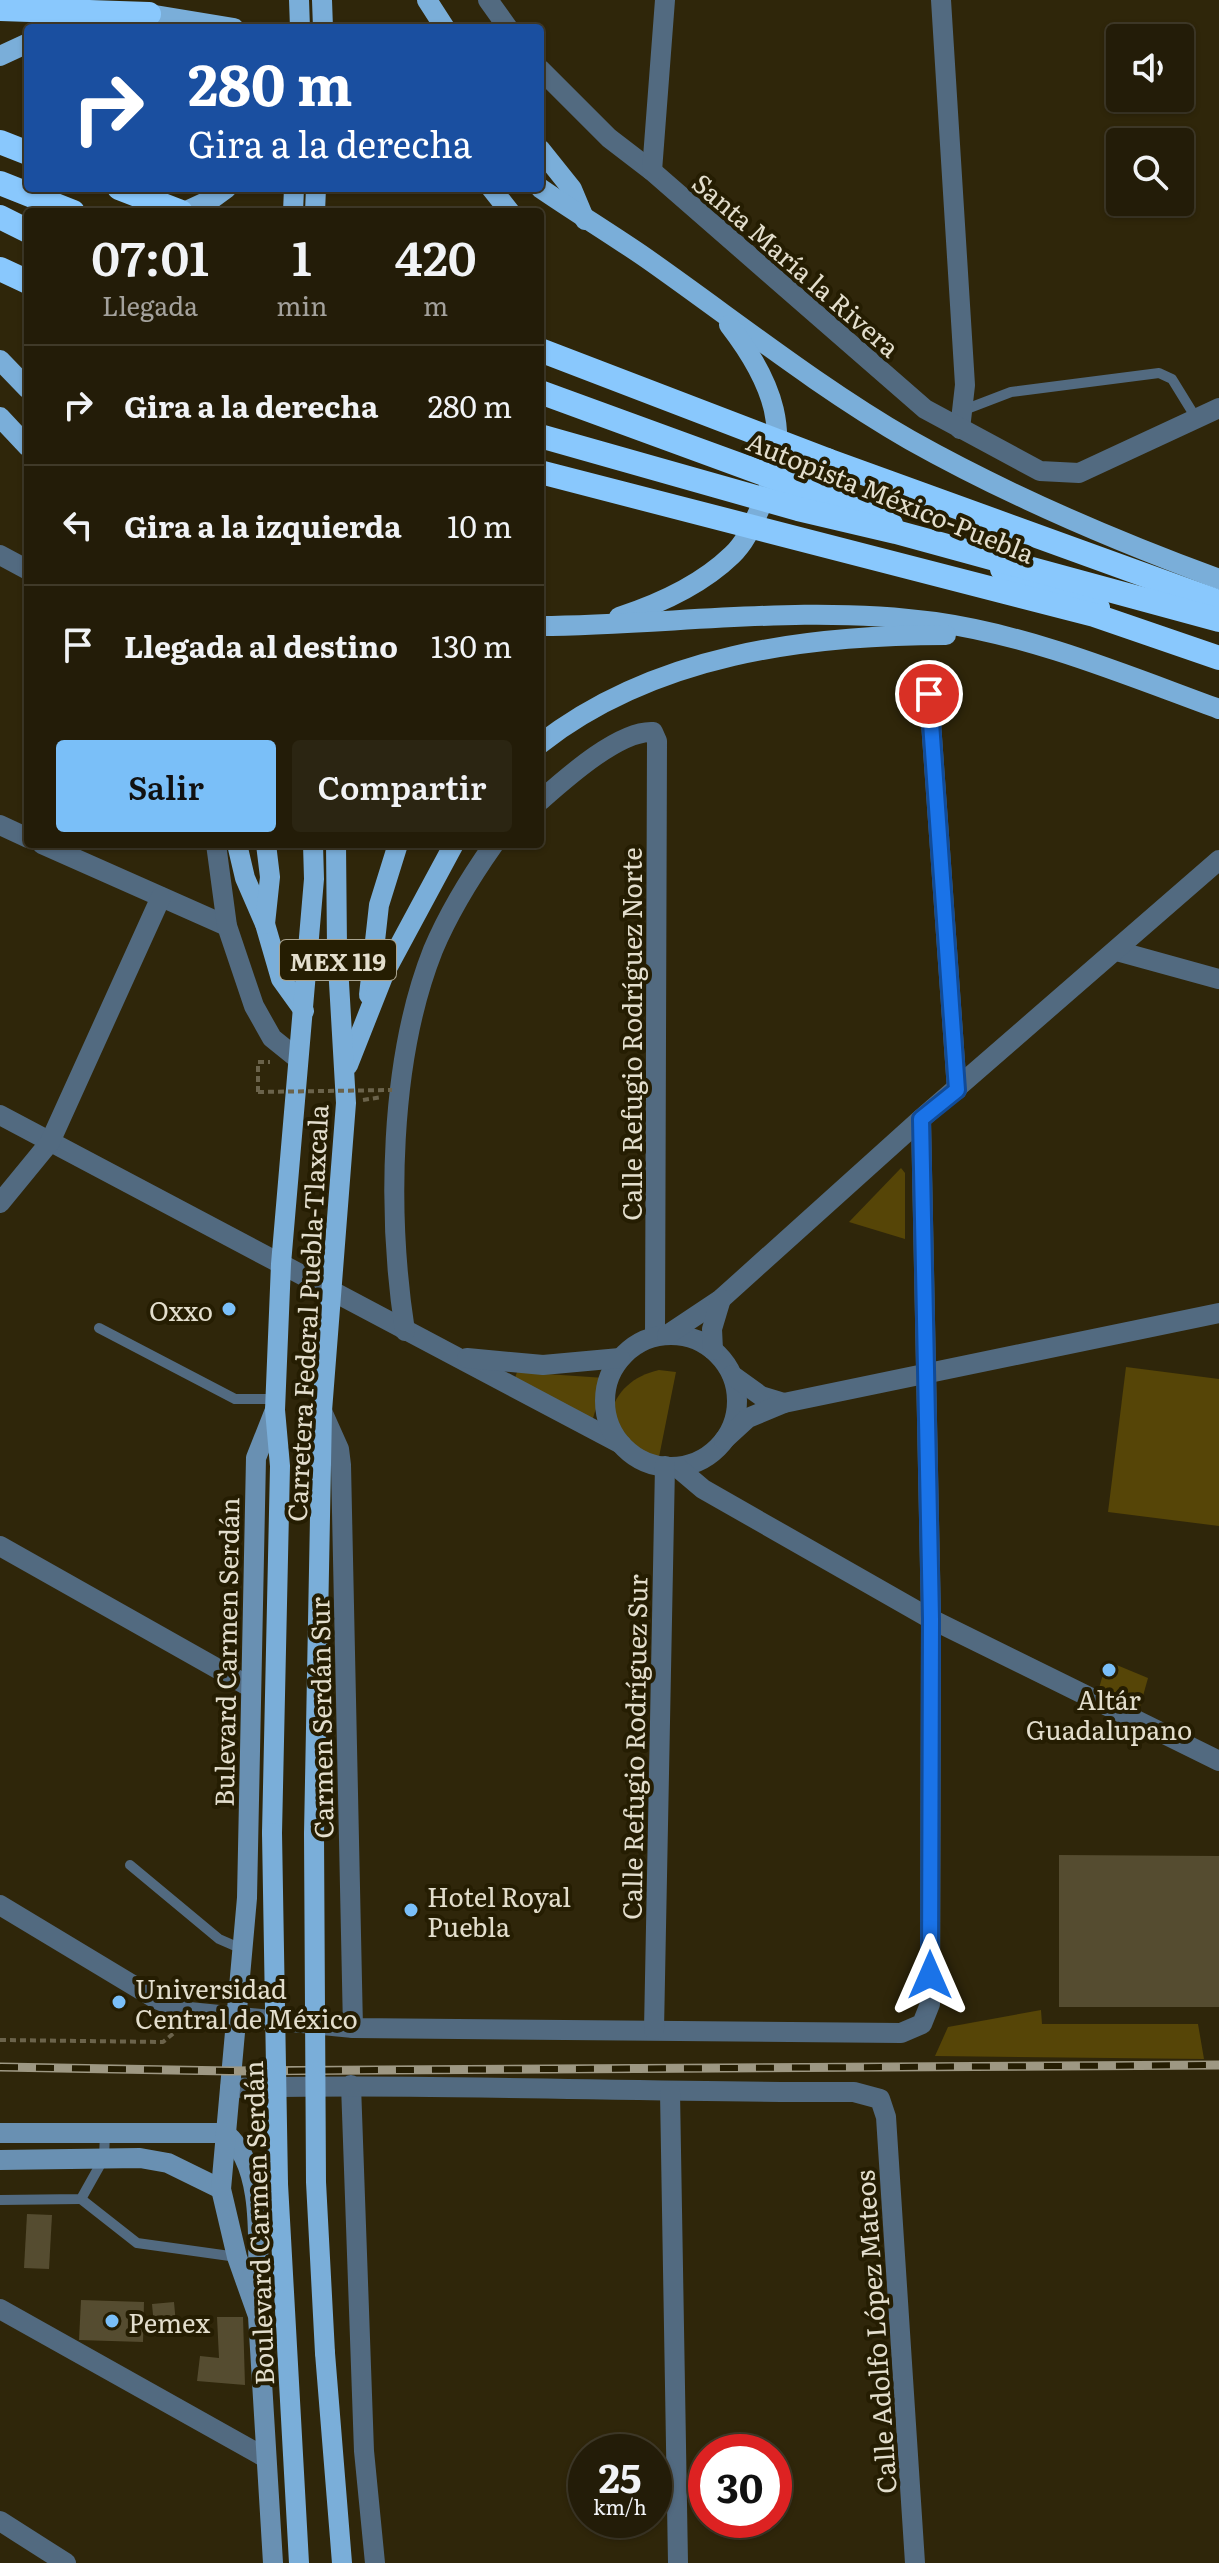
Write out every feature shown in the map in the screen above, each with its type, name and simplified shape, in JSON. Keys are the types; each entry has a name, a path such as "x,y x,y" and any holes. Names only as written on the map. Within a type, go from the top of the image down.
{"highway":[{"path":"0,9 149,14"},
{"path":"0,142 24,151"},
{"path":"0,183 63,208"},
{"path":"130,192 172,208"},
{"path":"0,217 24,229"},
{"path":"0,269 24,280"},
{"name":"Autopista México-Puebla","path":"544,352 827,460 1219,602"},
{"name":"Autopista México-Puebla","path":"544,393 819,494 1219,658"},
{"path":"544,437 798,509 896,532 1219,620"},
{"path":"544,473 1094,615 1219,658"}],"main road":[{"path":"299,0 300,24"},
{"path":"322,0 323,24"},
{"path":"427,0 442,24"},
{"path":"97,24 149,14 210,24"},
{"path":"0,56 24,45"},
{"path":"544,154 572,189 585,220"},
{"path":"544,191 909,439 990,482 1110,537 1219,579"},
{"path":"192,208 222,192"},
{"path":"494,192 507,208"},
{"path":"584,625 643,609 671,597 713,570 733,554 745,539 770,487 778,449 778,423 769,390 738,337 717,310"},
{"path":"0,360 24,385"},
{"path":"0,417 24,443"},
{"path":"544,626 820,614 933,622 1055,650 1219,709"},
{"path":"544,741 568,724 628,691 730,657 795,644 858,637 1007,637"},
{"path":"238,848 245,878 265,924 281,979 304,1011"},
{"path":"265,924 270,877 266,848"},
{"name":"Carretera Federal Puebla-Tlaxcala","path":"272,1833 280,1466 275,1405 281,1264 304,1011 314,879 313,848"},
{"name":"Carretera Federal Puebla-Tlaxcala","path":"336,848 337,948 346,1103 322,1411 314,1834 316,2182 325,2353 342,2563"},
{"path":"368,1011 379,905 397,848"},
{"path":"345,1077 368,1011 421,902 452,848"},
{"name":"Bulevard Carmen Serdán","path":"258,2316 237,2257 221,2189 247,1898 256,1458 275,1405"},
{"name":"Boulevard Carmen Serdán","path":"272,1833 278,2184 299,2563"},
{"path":"0,2133 225,2133 236,2142 249,2164 256,2202 258,2316 273,2563"},
{"path":"0,2160 140,2158 168,2163 221,2189"}],"street":[{"path":"488,0 505,24"},
{"path":"652,171 665,0"},
{"path":"941,0 962,419"},
{"name":"Santa María la Rivera","path":"544,73 609,138 652,171 925,409 962,419 1040,471 1079,473 1196,418"},
{"path":"1196,418 1219,408"},
{"path":"909,439 925,409"},
{"path":"0,555 24,568"},
{"path":"929,694 957,1090"},
{"name":"Calle Refugio Rodríguez Norte","path":"544,798 612,746 639,731 653,732 657,741 661,1336"},
{"path":"0,825 24,836"},
{"path":"51,848 227,926"},
{"path":"217,848 227,926 254,1006 272,1038 298,1059"},
{"path":"405,1331 396,1253 394,1199 400,1104 412,1025 420,988 448,916 491,848"},
{"path":"621,1444 608,1420 605,1401 607,1381 620,1358 635,1345 661,1336 721,1299 921,1119 1219,860"},
{"path":"0,1203 50,1142 161,897"},
{"path":"1117,951 1219,979"},
{"path":"0,1115 621,1444 641,1459 671,1466 703,1489 931,1619 1219,1761"},
{"path":"0,1905 156,1999 189,2012 353,2028 901,2033 922,2024 930,2004 931,1619 921,1119"},
{"path":"713,1350 712,1329 721,1299"},
{"path":"671,1466 706,1456 748,1418 784,1403 1219,1313"},
{"path":"661,1336 688,1337 713,1350 732,1375 761,1396 784,1403"},
{"path":"451,1356 543,1365 620,1358"},
{"path":"724,1440 737,1409 732,1375"},
{"name":"Carmen Serdán Sur","path":"322,1411 339,1449 341,1465 353,2028"},
{"name":"Calle Refugio Rodríguez Sur","path":"654,2030 671,1466"},
{"path":"0,1546 250,1687"},
{"path":"351,2085 364,2451 375,2563"},
{"path":"230,2088 351,2085 670,2092 678,2563"},
{"name":"Calle Adolfo López Mateos","path":"670,2092 854,2092 880,2099 887,2133 915,2563"},
{"path":"0,2309 266,2458"},
{"path":"0,2521 66,2563"}],"lane":[{"path":"962,419 1011,392 1159,373 1172,379 1196,418"},
{"path":"99,1328 235,1399 275,1405"},
{"path":"130,1865 219,1939 242,1949"},
{"path":"81,2199 104,2158 105,2133"},
{"path":"0,2200 81,2199 137,2243 237,2257"}],"path":[{"path":"258,1062 258,1092 392,1090"},
{"path":"0,2040 163,2042 178,2031 189,2012"}],"shaded area":[{"path":"901,1168 905,1173 905,1239 849,1222"},
{"path":"1126,1367 1219,1379 1219,1526 1108,1512"},
{"path":"659,1370 676,1372 658,1462 628,1445 610,1416 627,1386 641,1376"},
{"path":"517,1372 605,1378 591,1425 513,1384"},
{"path":"1107,1661 1148,1678 1139,1710 1099,1688"},
{"path":"1041,2010 1042,2024 1198,2024 1204,2059 935,2056 948,2027"}],"building":[{"path":"1059,1855 1219,1856 1219,2007 1059,2007"},
{"path":"27,2214 52,2215 49,2269 24,2268"},
{"name":"Pemex","path":"81,2300 144,2302 143,2342 79,2340"},
{"name":"Pemex","path":"174,2302 176,2324 154,2326 152,2304"},
{"name":"Pemex","path":"217,2317 243,2317 245,2385 197,2381 200,2356 219,2358"}],"railway":[{"path":"0,2067 230,2071 1219,2065"}],"place":[{"name":"Oxxo","path":"229,1309"},
{"name":"Altár Guadalupano","path":"1109,1670"},
{"name":"Hotel Royal Puebla","path":"411,1910"},
{"name":"Universidad Central de México","path":"119,2002"},
{"name":"Pemex","path":"112,2321"}],"route":[{"path":"929,694 957,1090 921,1119 931,1619 930,1975"}]}
